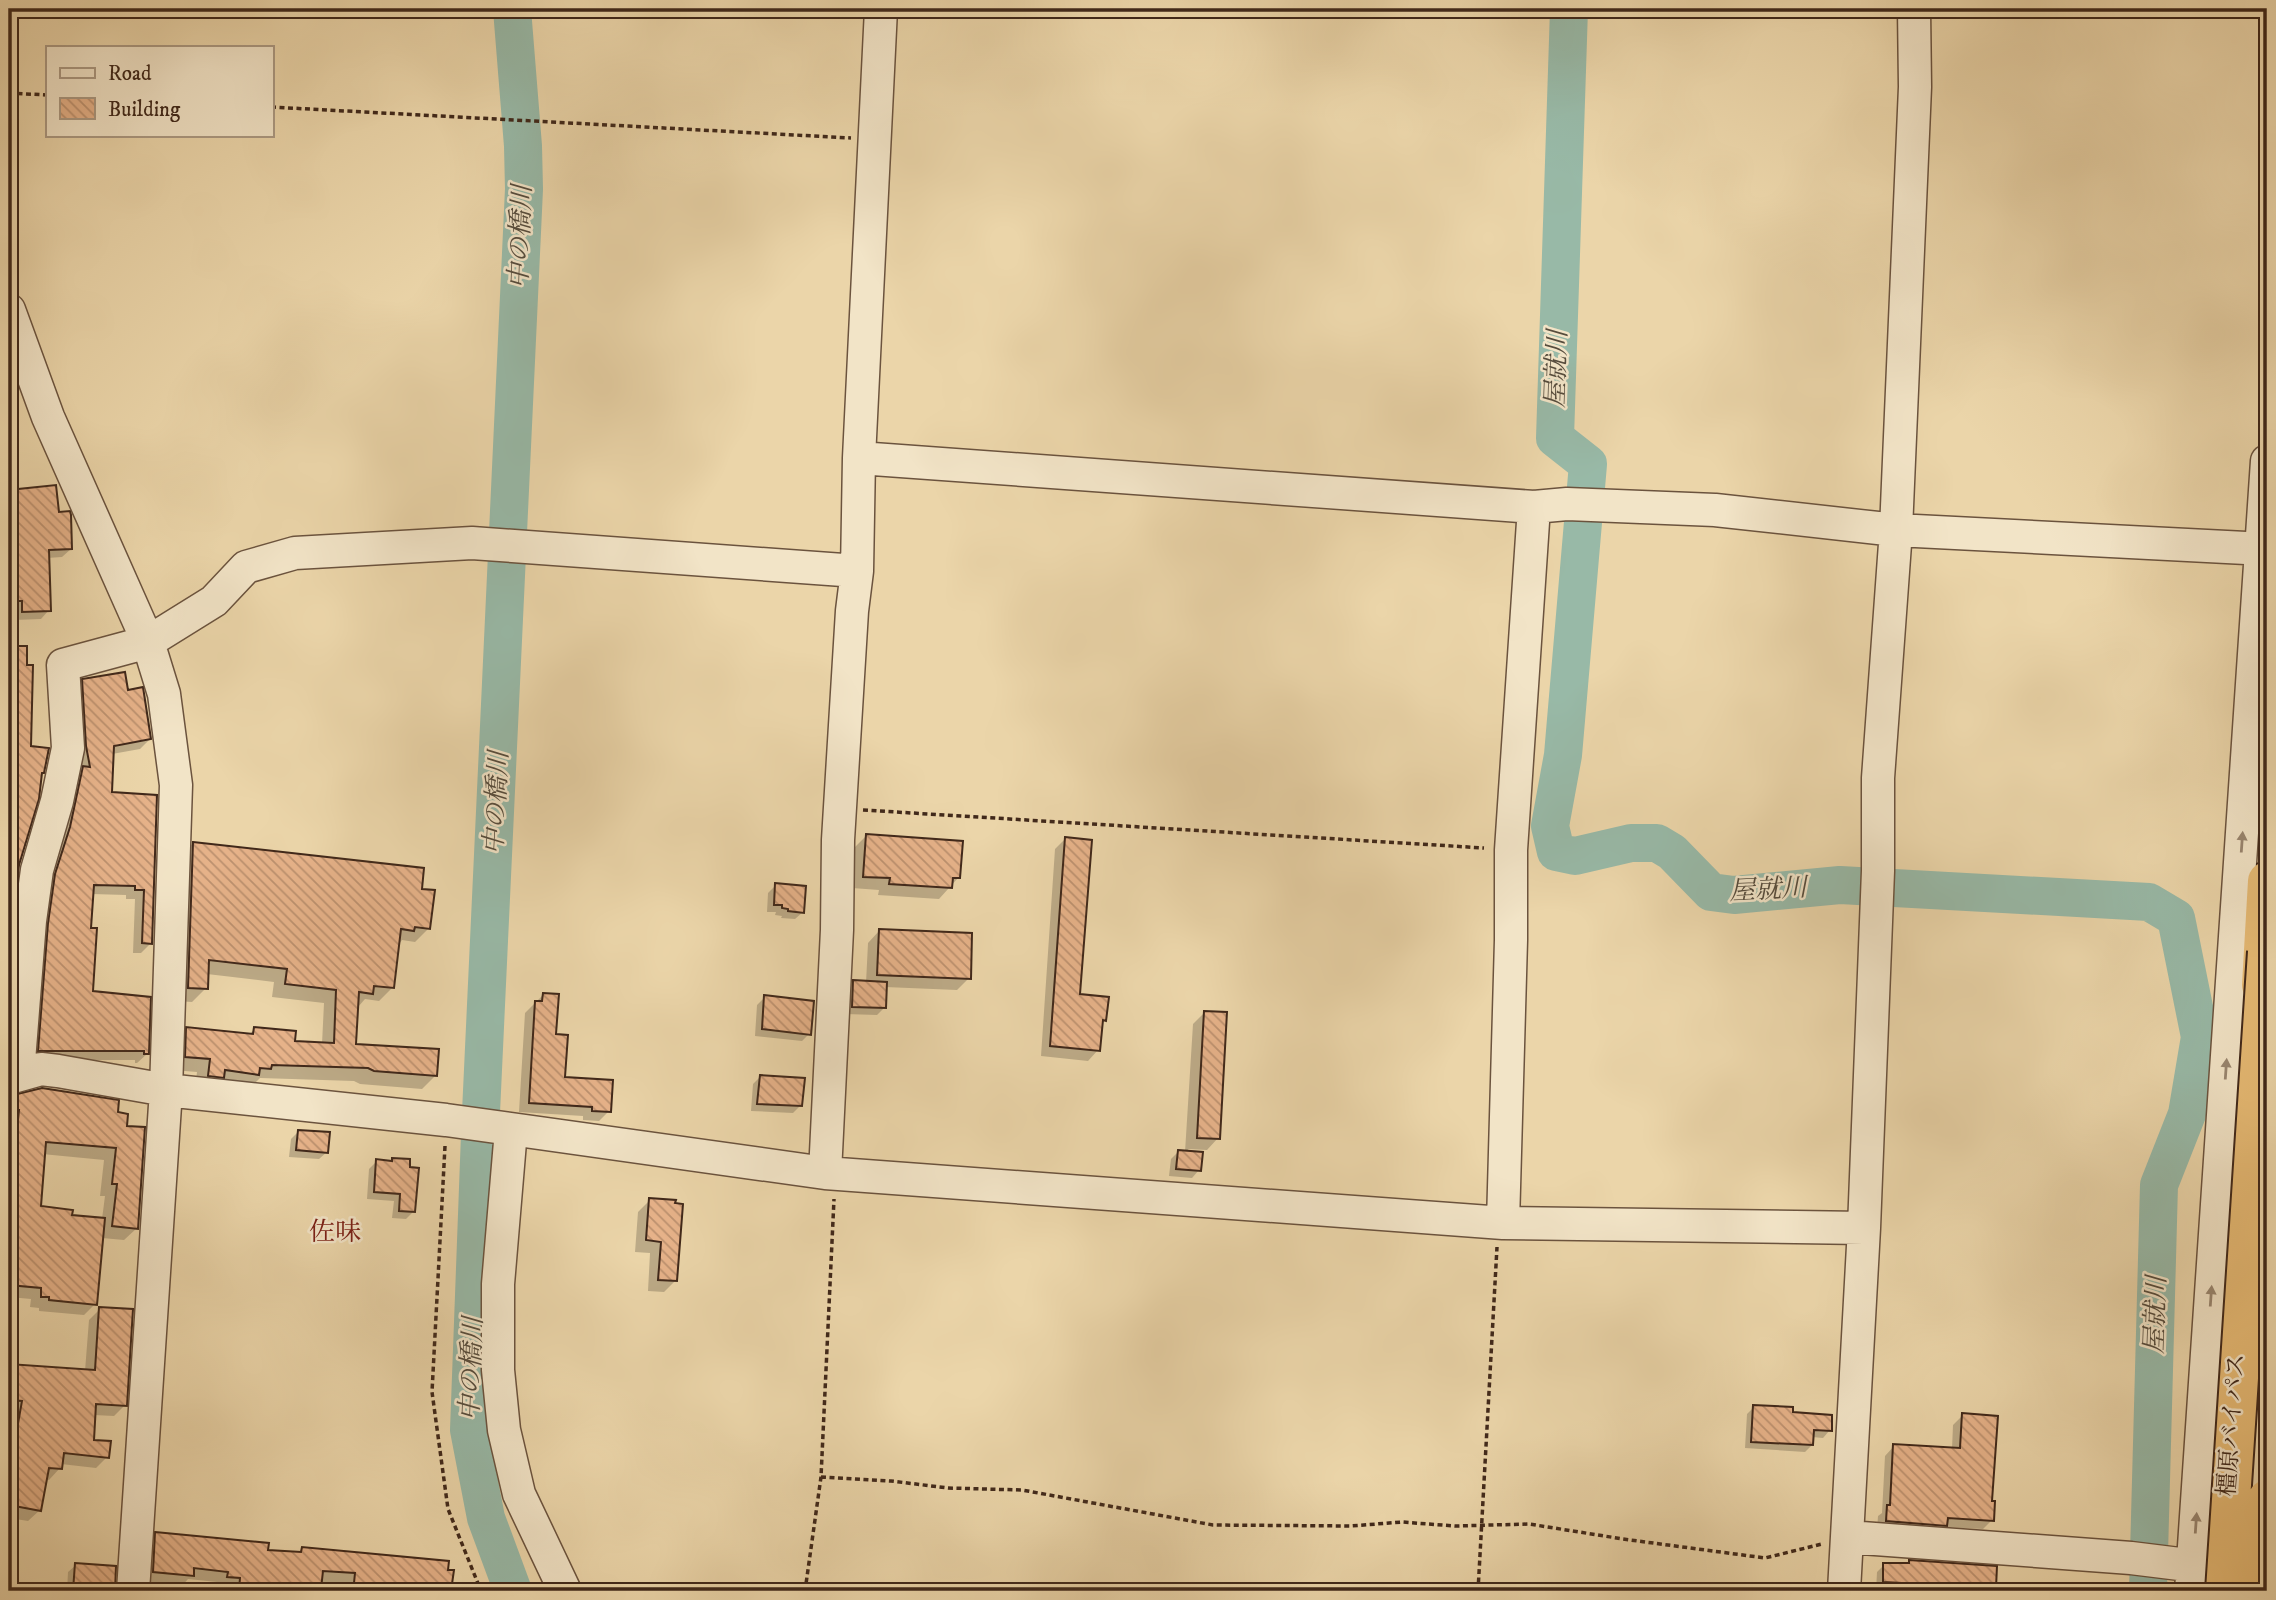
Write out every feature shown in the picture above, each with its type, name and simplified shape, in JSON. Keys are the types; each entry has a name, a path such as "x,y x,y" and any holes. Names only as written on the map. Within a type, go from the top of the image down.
{"highway":[{"name":"橿原バイパス","path":"2203,1578 2267,881"},
{"path":"2203,1578 2267,952"},
{"path":"2263,1591 2267,1499"},
{"path":"2263,1591 2267,1571"}],"street":[{"path":"830,1174 840,809 852,611 857,571 859,457 881,9"},
{"path":"1844,1591 1864,1228 1878,871 1878,778 1896,530 1915,87 1914,9"},
{"path":"9,310 48,416 148,642 164,694 176,785 166,1090 133,1591"},
{"path":"859,457 1534,507 1581,504 1715,510 1896,530 2258,549"},
{"path":"2203,1578 2258,549 2267,461"},
{"path":"1501,1223 1511,940 1511,850 1534,507"},
{"path":"857,571 472,543 295,553 246,566 214,601 148,642 63,665 68,748 57,801 37,870 13,1076 41,1069 50,1070 166,1090 446,1120 830,1174 1501,1223 1864,1228"},
{"path":"511,1130 498,1284 498,1370 504,1430 519,1494 565,1591"},
{"path":"1848,1537 2131,1558 2203,1578 2267,1571"}],"path":[{"path":"9,93 46,96"},
{"path":"273,107 874,139"},
{"path":"840,809 1511,850"},
{"path":"446,1120 432,1392 447,1509 481,1591"},
{"path":"805,1591 821,1478 830,1174"},
{"path":"1478,1591 1501,1223"},
{"path":"821,1478 891,1481 948,1488 1022,1490 1213,1525 1351,1526 1402,1522 1455,1526 1529,1524 1765,1559 1848,1537"}],"building":[{"path":"56,485 59,512 70,511 71,515 72,549 49,550 51,611 22,612 22,601 9,601 9,490"},
{"path":"9,646 27,646 27,665 33,665 31,746 49,748 39,799 19,865 12,919 9,919 9,743 13,744 15,705 9,705"},
{"path":"125,672 128,690 143,687 151,739 114,746 112,792 157,795 152,944 142,943 144,890 135,890 135,886 94,885 91,928 97,928 93,991 151,997 149,1054 144,1054 144,1051 38,1051 48,923 55,874 70,827 83,766 90,767 82,679"},
{"path":"866,834 963,841 960,878 953,878 952,888 889,884 890,878 863,877"},
{"path":"1065,837 1092,840 1080,994 1109,997 1106,1021 1103,1020 1100,1051 1050,1046"},
{"path":"193,842 424,868 422,889 435,890 430,929 401,929 394,988 374,986 373,994 359,992 356,1044 439,1049 437,1076 374,1071 368,1068 272,1065 271,1069 260,1068 259,1075 225,1070 224,1078 208,1076 210,1059 185,1057 186,1027 253,1034 254,1027 296,1031 295,1041 334,1043 336,990 285,984 287,969 209,960 208,989 188,988"},
{"path":"775,883 806,886 804,913 788,911 782,908 782,905 774,905"},
{"path":"879,929 972,933 971,979 877,975"},
{"path":"853,980 887,982 886,1008 852,1007"},
{"path":"543,993 559,994 556,1034 568,1035 565,1077 613,1080 611,1112 592,1111 592,1107 529,1103 535,1001 542,1001"},
{"path":"764,995 814,1001 811,1035 762,1029"},
{"path":"1204,1011 1227,1012 1220,1139 1197,1138"},
{"path":"760,1075 805,1078 802,1106 757,1104"},
{"path":"42,1088 119,1100 118,1112 128,1114 127,1126 145,1127 138,1229 112,1226 117,1184 112,1184 116,1148 46,1142 41,1206 73,1210 72,1215 105,1218 97,1305 49,1300 49,1297 41,1297 41,1288 9,1285 9,1205 19,1110 9,1110 9,1096"},
{"path":"298,1130 330,1132 328,1153 296,1150"},
{"path":"1178,1150 1203,1152 1201,1171 1176,1169"},
{"path":"392,1158 410,1159 410,1167 419,1168 415,1212 399,1211 400,1194 374,1192 376,1159 392,1161"},
{"path":"649,1198 676,1200 675,1203 683,1204 677,1281 658,1280 661,1242 646,1240"},
{"path":"99,1307 133,1309 127,1406 96,1404 94,1440 111,1441 109,1458 64,1453 62,1469 49,1468 41,1511 9,1505 16,1464 11,1463 22,1401 9,1400 9,1364 95,1370"},
{"path":"1753,1405 1793,1407 1793,1412 1832,1415 1832,1431 1814,1430 1813,1445 1751,1442"},
{"path":"1962,1413 1998,1416 1992,1501 1995,1501 1994,1521 1948,1518 1947,1526 1886,1521 1887,1505 1890,1505 1893,1444 1960,1448"},
{"path":"155,1532 269,1543 268,1550 301,1552 302,1547 449,1561 448,1570 454,1570 451,1591 382,1591 382,1586 354,1583 355,1573 323,1571 321,1589 239,1590 240,1578 227,1577 228,1572 194,1568 194,1576 153,1572"},
{"path":"1909,1560 1997,1566 1996,1588 1883,1582 1883,1563 1909,1563"},
{"path":"75,1563 116,1566 115,1591 73,1591"}],"waterway":[{"name":"中の橋川","path":"512,9 524,189 480,1134 469,1430 486,1518 513,1591"},
{"name":"屋就川","path":"1569,9 1555,438 1588,464 1563,755 1550,826 1556,852 1575,856 1631,843 1657,843 1672,852 1711,892 1734,895 1840,885 2149,902 2176,918 2200,1037 2187,1114 2159,1185 2148,1591"}],"district":[{"name":"佐味","path":"335,1232"}]}
